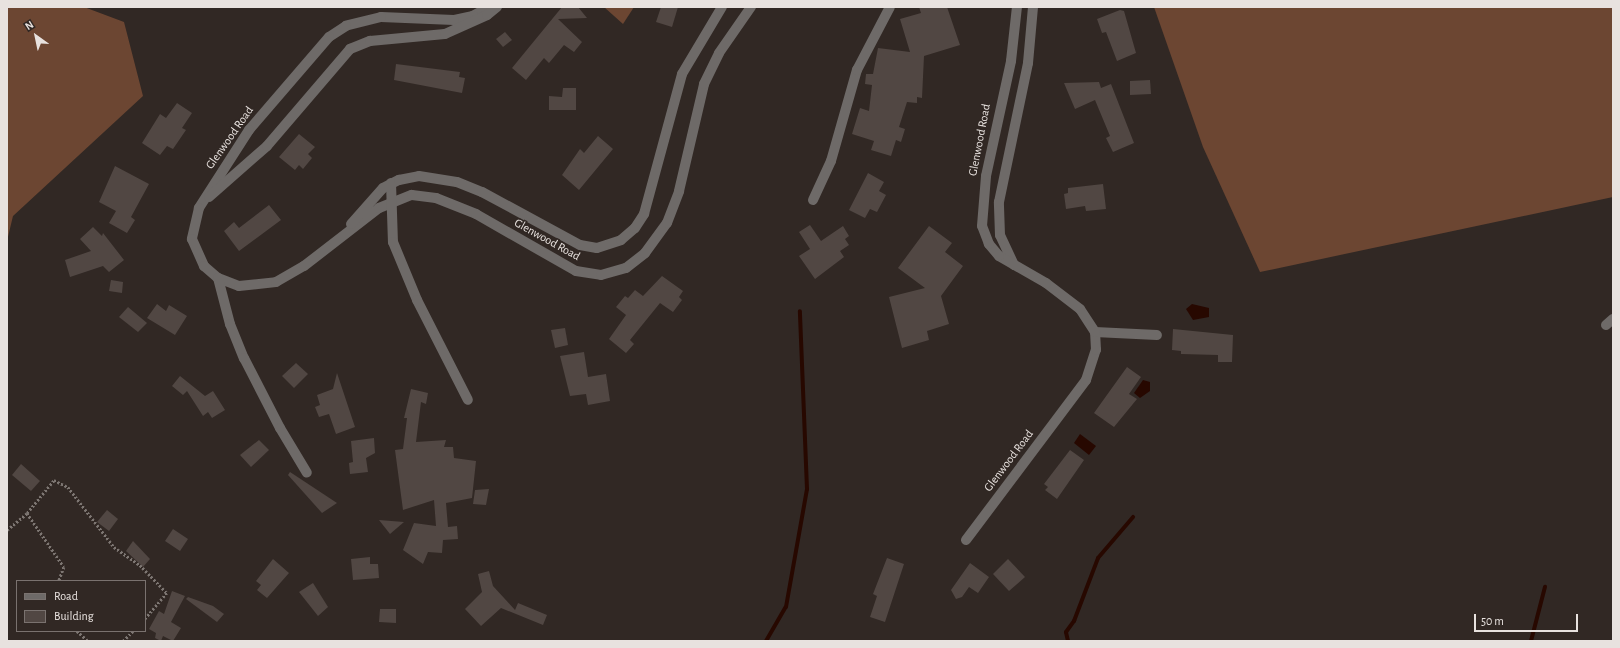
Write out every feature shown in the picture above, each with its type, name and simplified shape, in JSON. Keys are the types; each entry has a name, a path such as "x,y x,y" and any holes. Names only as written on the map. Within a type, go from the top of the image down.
{"street":[{"name":"Glenwood Road","path":"489,7 473,16 454,20 381,17 356,22 337,31 306,62 249,130 203,202 194,224 192,243 204,266 218,278 246,288 276,282 304,266 345,232 391,201 412,195 453,204 576,271 601,275 626,268 650,249 667,223 679,191 704,84 719,54 751,7"},
{"name":"Glenwood Road","path":"203,202 267,146 350,49 370,41 445,34 487,16 497,7"},
{"name":"Glenwood Road","path":"345,232 370,200 391,183 419,176 457,182 482,192 571,242 597,248 614,244 635,228 644,214 682,74 722,7"},
{"path":"813,200 830,161 857,70 890,7"},
{"name":"Glenwood Road","path":"966,540 1086,380 1094,360 1095,332 1087,316 1072,301 999,256 989,244 982,216 986,176 1011,60 1017,7"},
{"path":"1014,265 1000,235 999,202 1028,63 1033,7"},
{"path":"391,183 393,242 417,300 468,400"},
{"path":"218,278 230,324 244,358 280,428 307,473"},
{"path":"1095,332 1157,334"}],"path":[{"path":"7,530 27,514 54,480 68,487 114,546 140,565 167,593 146,618"},
{"path":"27,514 64,567 59,580"},
{"path":"78,632 88,641"},
{"path":"123,641 131,632"}],"shaded area":[{"path":"7,7 84,7 124,22 143,96 13,216 7,241"},
{"path":"604,7 634,7 623,24"},
{"path":"1154,7 1613,7 1613,197 1260,272 1203,147"},
{"path":"1192,304 1209,308 1209,317 1193,320 1186,309"},
{"path":"1143,380 1150,382 1150,391 1140,398 1134,393"},
{"path":"1080,434 1096,446 1089,455 1074,443"}],"building":[{"path":"562,7 578,7 587,18 558,19 582,42 574,52 564,45 549,63 544,58 526,80 512,68"},
{"path":"661,7 678,7 672,27 656,22"},
{"path":"919,7 947,7 960,45 924,56 922,98 917,97 917,103 907,102 899,127 905,129 901,142 896,140 891,156 871,150 874,141 852,134 860,108 869,111 872,85 865,84 866,74 873,74 878,48 910,52 900,19 921,13"},
{"path":"1120,10 1124,11 1136,53 1117,61 1106,32 1102,33 1097,19"},
{"path":"505,32 512,40 503,47 496,39"},
{"path":"396,64 460,72 459,77 465,78 462,93 394,80"},
{"path":"1150,80 1151,94 1130,95 1130,81"},
{"path":"1099,82 1101,88 1111,84 1134,143 1113,152 1106,138 1110,136 1095,100 1075,109 1064,83"},
{"path":"563,88 576,88 576,110 549,110 549,96 562,97"},
{"path":"177,103 192,113 182,128 186,130 173,149 167,146 160,155 142,143 160,114 166,118"},
{"path":"299,134 315,147 308,154 312,158 303,169 299,165 295,170 279,157"},
{"path":"598,136 613,149 579,190 562,175 580,149 584,153"},
{"path":"115,166 149,184 131,217 135,220 127,233 109,223 116,211 99,202"},
{"path":"868,173 884,182 879,191 886,195 877,212 870,209 865,218 849,210"},
{"path":"1103,184 1106,209 1086,211 1085,206 1066,209 1064,194 1068,193 1068,188"},
{"path":"269,205 281,220 239,251 224,231 234,222 239,228"},
{"path":"810,225 821,241 843,226 849,236 845,239 849,245 840,251 844,257 815,279 799,256 810,249 799,232"},
{"path":"929,226 952,243 945,252 963,266 941,296 949,324 927,331 929,340 902,348 889,297 925,288 898,268"},
{"path":"93,227 102,236 103,233 124,260 109,272 103,266 70,277 65,260 91,251 80,239"},
{"path":"662,276 683,291 679,297 682,300 673,312 660,303 630,340 634,344 626,353 609,339 626,315 616,307 625,296 628,298 635,290 643,296"},
{"path":"111,280 123,282 122,293 109,291"},
{"path":"157,304 166,311 169,305 187,316 175,335 147,318"},
{"path":"128,307 147,323 138,332 119,317"},
{"path":"565,328 568,345 555,348 551,330"},
{"path":"1173,329 1233,335 1232,362 1218,362 1218,355 1181,354 1181,351 1172,350"},
{"path":"584,352 588,377 606,374 610,401 588,405 586,394 570,396 560,356"},
{"path":"296,363 308,374 294,388 282,376"},
{"path":"1127,367 1141,377 1129,394 1137,399 1114,427 1094,413"},
{"path":"337,373 355,427 336,434 329,414 319,417 315,407 320,405 317,395 333,389"},
{"path":"180,376 205,396 213,391 225,410 212,418 208,412 203,416 187,391 183,395 172,386"},
{"path":"411,389 428,393 426,404 421,402 416,442 446,440 444,447 453,447 454,458 476,461 472,498 446,503 448,527 457,526 458,539 443,540 442,553 428,552 423,564 403,550 414,523 436,526 434,500 403,510 395,450 403,449 407,418 404,418"},
{"path":"374,438 375,453 366,458 368,472 350,474 349,463 353,462 351,441"},
{"path":"259,440 269,450 251,467 240,455"},
{"path":"1070,450 1084,460 1057,499 1045,490 1048,487 1044,484"},
{"path":"21,464 40,481 31,491 12,475"},
{"path":"290,472 337,503 322,513 288,475"},
{"path":"489,489 486,505 473,504 475,490"},
{"path":"107,510 118,519 109,531 97,522"},
{"path":"379,520 404,522 390,534"},
{"path":"173,529 188,539 180,551 165,541"},
{"path":"133,541 150,559 143,567 126,551"},
{"path":"370,557 370,564 378,564 379,578 353,580 351,559"},
{"path":"887,558 904,564 885,622 870,617 877,596 873,594"},
{"path":"273,559 289,573 267,598 257,590 261,585 256,581"},
{"path":"1008,559 1025,577 1009,591 993,574"},
{"path":"970,563 989,577 978,593 969,587 962,597 956,599 951,590"},
{"path":"489,571 493,586 515,610 518,603 547,615 543,625 501,608 481,626 465,609 482,592 478,574"},
{"path":"313,583 328,607 318,616 299,592"},
{"path":"172,591 185,596 171,622 181,628 173,641 163,636 161,641 155,638 156,633 149,629 159,611 164,614"},
{"path":"188,597 213,606 224,614 217,622 186,599"},
{"path":"380,609 396,609 396,623 379,622"}],"waterway":[{"path":"766,641 786,607 807,489 800,311"},
{"path":"1068,641 1066,632 1074,621 1098,558 1133,517"},
{"path":"1531,641 1545,587"}]}
